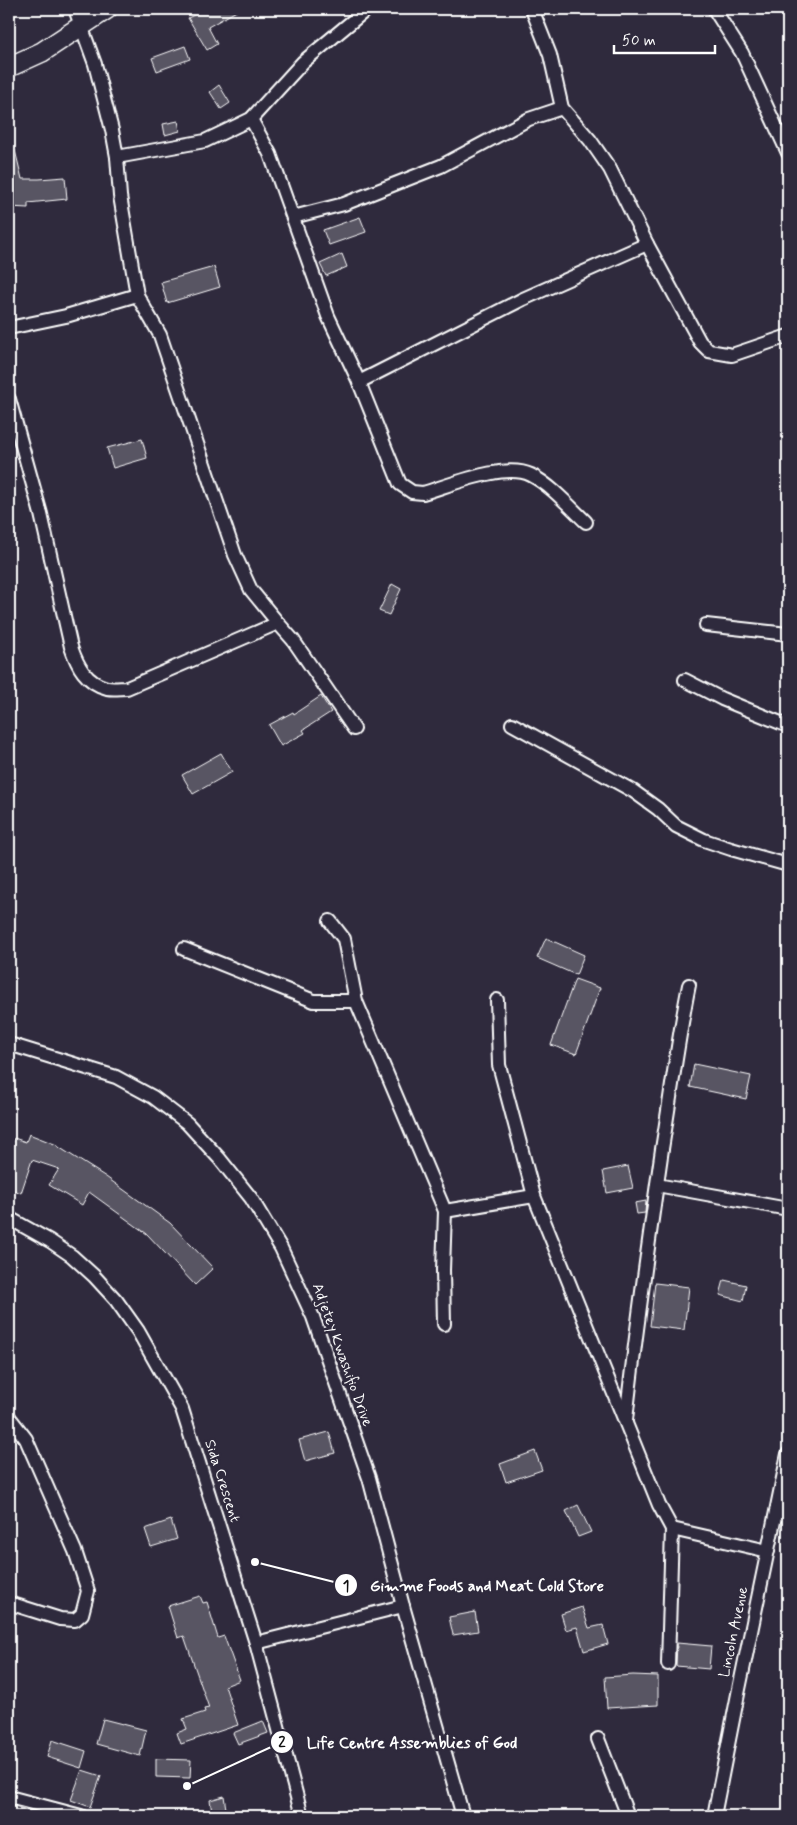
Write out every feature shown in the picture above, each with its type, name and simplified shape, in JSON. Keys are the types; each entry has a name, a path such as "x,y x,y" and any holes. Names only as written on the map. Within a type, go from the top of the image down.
{"street":[{"path":"75,9 80,28 95,64 117,157 120,196 137,295 160,335 235,555 251,590 293,640 354,729"},
{"path":"9,67 42,52 107,9"},
{"path":"117,157 205,141 251,119 303,62 367,9"},
{"path":"532,9 550,55 562,108 590,140 610,169 647,244 700,342 709,351 732,355 788,336"},
{"path":"714,9 742,53 788,153"},
{"path":"293,217 344,204 441,166 529,120 562,108"},
{"path":"251,119 270,154 328,316 359,382 400,484 412,492 423,494 493,473 512,471 529,474 549,487 586,522"},
{"path":"359,382 523,300 647,244"},
{"path":"9,328 66,316 137,295"},
{"path":"9,399 41,514 71,647 77,664 89,680 107,688 127,688 278,624"},
{"path":"706,625 788,634"},
{"path":"685,680 722,699 788,726"},
{"path":"512,724 633,791 658,809 676,826 704,840 731,850 788,864"},
{"path":"330,921 344,939 356,1001 445,1211 444,1324"},
{"path":"184,949 314,1001 356,1001"},
{"path":"625,1422 636,1327 689,985"},
{"path":"498,1000 499,1065 534,1196 659,1505 672,1529 668,1664"},
{"name":"Adjetey Kwashifio Drive","path":"9,1044 116,1077 153,1097 187,1123 219,1158 251,1198 281,1248 313,1317 369,1478 403,1606 463,1816"},
{"path":"657,1185 788,1209"},
{"path":"445,1211 534,1196"},
{"name":"Sida Crescent","path":"9,1218 72,1256 116,1300 133,1323 161,1369 182,1409 256,1643 302,1816"},
{"path":"9,1417 26,1439 75,1551 88,1592 82,1614 75,1620 60,1618 9,1603"},
{"name":"Lincoln Avenue","path":"714,1816 768,1552 782,1514 788,1454"},
{"path":"672,1529 768,1552"},
{"path":"256,1643 403,1606"},
{"path":"598,1739 628,1816"},
{"path":"9,1798 65,1814 81,1816"}],"building":[{"path":"206,9 240,9 208,27 217,44 207,50 188,18"},
{"path":"185,46 190,59 157,71 152,58"},
{"path":"219,85 230,103 221,109 210,92"},
{"path":"178,121 180,131 165,135 163,124"},
{"path":"13,142 22,179 65,177 67,199 28,203 28,208 9,207 9,143"},
{"path":"360,217 366,232 329,245 323,230"},
{"path":"342,254 347,267 326,276 320,264"},
{"path":"214,267 220,287 167,303 161,282"},
{"path":"142,439 147,458 113,468 107,448"},
{"path":"392,584 401,589 389,615 379,611"},
{"path":"321,696 331,712 303,730 305,733 281,746 269,725 293,712 294,714"},
{"path":"221,753 232,772 193,794 182,775"},
{"path":"546,938 584,955 576,975 537,958"},
{"path":"575,979 600,988 576,1054 551,1045"},
{"path":"694,1064 751,1076 746,1099 690,1087"},
{"path":"29,1134 57,1145 106,1177 170,1223 213,1268 195,1285 147,1234 89,1192 82,1205 49,1185 59,1169 32,1160 21,1193 9,1188 9,1153 14,1138 26,1142"},
{"path":"628,1166 633,1188 607,1193 603,1171"},
{"path":"646,1201 645,1213 637,1214 635,1203"},
{"path":"724,1280 746,1285 743,1301 720,1295"},
{"path":"655,1283 689,1287 684,1330 650,1326"},
{"path":"329,1432 335,1453 305,1461 299,1440"},
{"path":"535,1451 542,1470 506,1482 500,1464"},
{"path":"578,1505 591,1532 578,1537 566,1511"},
{"path":"171,1520 177,1539 151,1547 145,1529"},
{"path":"200,1596 203,1603 207,1602 218,1638 224,1636 240,1680 225,1686 238,1725 181,1744 177,1733 187,1729 183,1719 205,1712 204,1709 209,1708 184,1636 178,1638 168,1606"},
{"path":"582,1607 589,1628 603,1625 608,1644 584,1651 577,1627 566,1630 561,1614"},
{"path":"475,1612 478,1631 453,1635 449,1617"},
{"path":"677,1643 711,1646 709,1669 676,1666"},
{"path":"658,1676 658,1705 607,1708 605,1677"},
{"path":"103,1719 146,1730 140,1756 96,1744"},
{"path":"263,1721 268,1733 238,1744 233,1733"},
{"path":"52,1740 86,1751 81,1768 47,1757"},
{"path":"156,1759 191,1760 190,1778 156,1777"},
{"path":"82,1770 101,1776 90,1807 71,1800"},
{"path":"224,1796 226,1809 212,1812 210,1800"}],"place":[{"name":"Gimme Foods and Meat Cold Store","path":"255,1562"},
{"name":"Life Centre Assemblies of God","path":"187,1786"}]}
